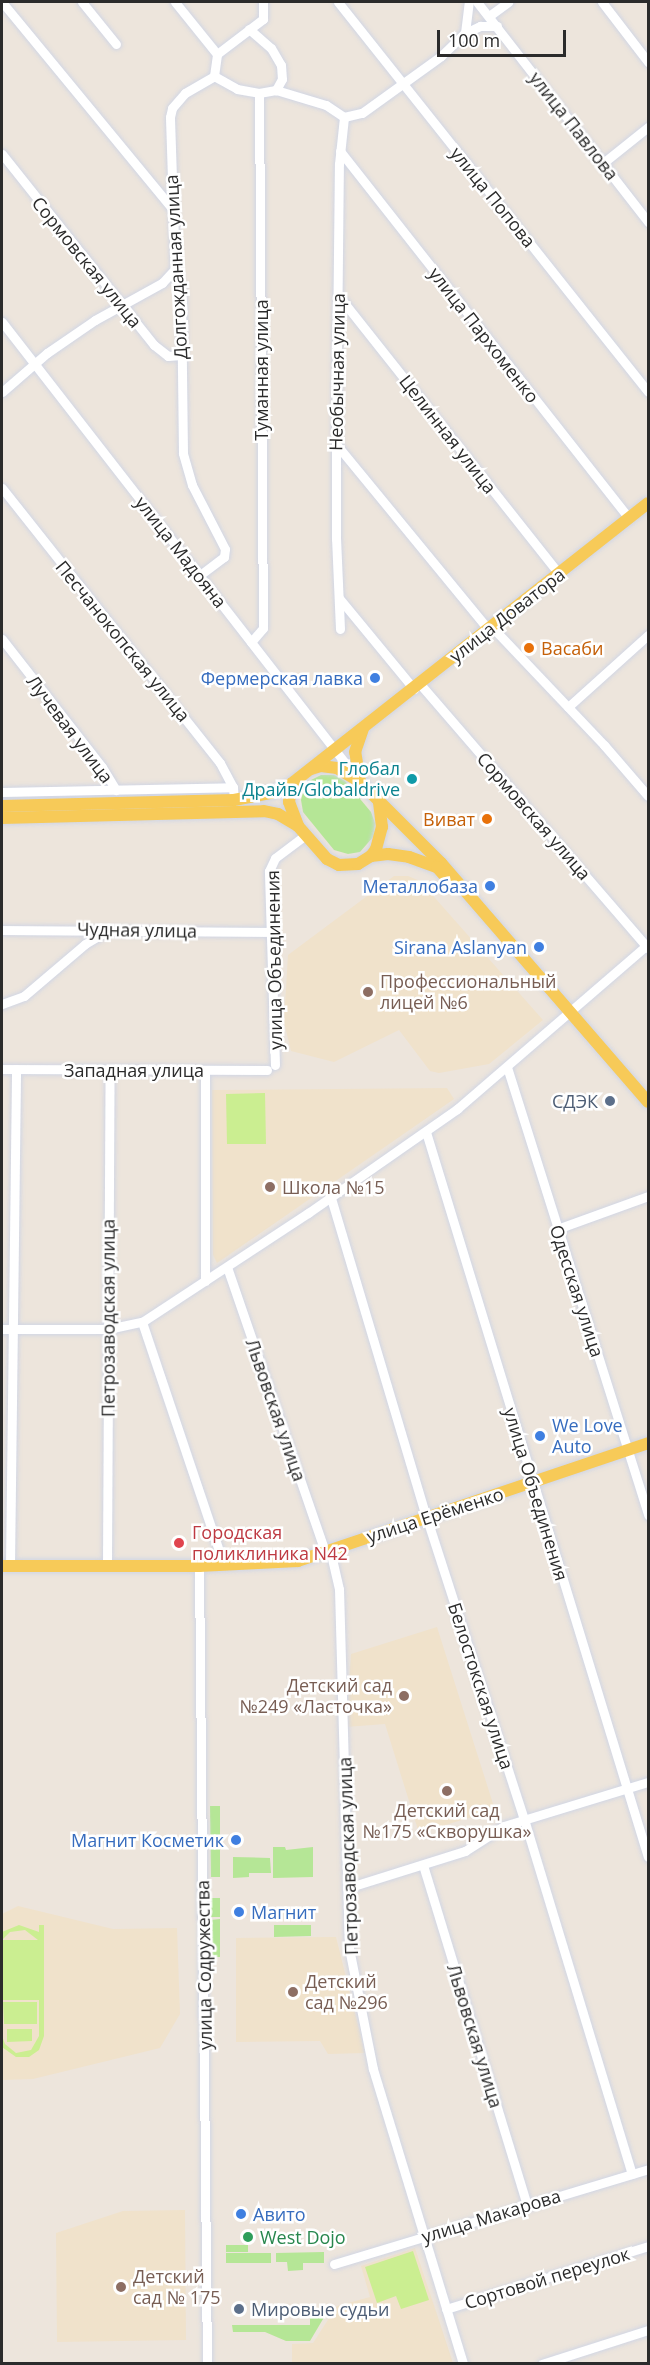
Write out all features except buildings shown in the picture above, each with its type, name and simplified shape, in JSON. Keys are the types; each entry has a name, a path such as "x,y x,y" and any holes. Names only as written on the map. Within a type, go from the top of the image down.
{"main road":[{"name":"улица Доватора","path":"310,769 648,503"},
{"path":"360,782 355,752 364,727"},
{"path":"2,806 233,793 271,793 291,784 310,769 321,766 337,768 360,782 441,863 648,1113"},
{"path":"291,784 289,802 301,831"},
{"path":"371,856 381,835 379,803"},
{"path":"2,818 264,811 278,814 301,831 327,859 339,865 358,864 371,856 399,855 437,867 648,1102"},
{"name":"улица Ерёменко","path":"6,1566 199,1566 298,1561 648,1443"}],"street":[{"path":"2,2 172,208"},
{"path":"82,2 116,44"},
{"path":"175,2 217,54"},
{"path":"263,2 263,19 217,54 214,76 237,89 259,93 276,90 326,105 344,117 362,113 403,85 465,33 480,27 497,26"},
{"name":"улица Попова","path":"338,2 648,392"},
{"path":"465,33 469,2"},
{"name":"улица Павлова","path":"477,2 648,222"},
{"path":"489,16 508,2"},
{"path":"602,2 648,62"},
{"path":"249,29 271,48 281,65 282,79 276,90"},
{"name":"Долгожданная улица","path":"200,575 224,557 225,549 185,466 182,291 175,268 170,117 177,99 214,76"},
{"name":"Туманная улица","path":"251,642 263,628 259,93"},
{"name":"Необычная улица","path":"340,629 336,444 340,151 344,117"},
{"path":"603,163 648,126"},
{"name":"улица Пархоменко","path":"340,151 629,518"},
{"name":"Сормовская улица","path":"2,154 120,305 162,353 168,356 182,355"},
{"path":"2,392 34,363 95,320 162,283 175,268"},
{"name":"Целинная улица","path":"338,295 559,574"},
{"name":"улица Мадояна","path":"2,322 360,782"},
{"path":"336,444 490,628 568,707 648,796"},
{"name":"Песчанокопская улица","path":"2,488 220,763 233,793"},
{"name":"Сормовская улица","path":"339,598 648,946"},
{"path":"568,707 648,635"},
{"name":"Лучевая улица","path":"2,639 102,767 116,790"},
{"path":"2,791 116,790 233,793"},
{"name":"улица Объединения","path":"275,1065 271,862 301,831"},
{"name":"Чудная улица","path":"2,930 272,932"},
{"path":"2,1004 24,996 85,944 110,930"},
{"path":"2,1329 108,1329 142,1322 331,1198 426,1132 648,946"},
{"name":"Одесская улица","path":"507,1066 648,1515"},
{"name":"Западная улица","path":"2,1069 267,1070"},
{"path":"6,1566 13,1329 16,1069"},
{"name":"Петрозаводская улица","path":"107,1566 110,1070"},
{"path":"205,1070 205,1281"},
{"name":"улица Объединения","path":"426,1132 648,1857"},
{"path":"557,1229 648,1196"},
{"name":"Белостокская улица","path":"331,1198 426,1516 524,1819 632,2174"},
{"name":"Львовская улица","path":"227,1267 328,1551"},
{"name":"Петрозаводская улица","path":"142,1322 224,1565"},
{"name":"Петрозаводская улица","path":"328,1551 339,1589 349,1948 373,2069 463,2364"},
{"name":"улица Содружества","path":"199,1566 207,2364"},
{"path":"347,1888 465,1851 504,1826 648,1782"},
{"name":"Львовская улица","path":"423,1865 527,2206"},
{"name":"улица Макарова","path":"334,2265 648,2169"},
{"name":"Сортовой переулок","path":"446,2309 648,2246"},
{"path":"542,2364 648,2330"}],"shaded area":[{"name":"Профессиональный лицей №6","path":"394,876 408,876 420,881 543,1020 489,1064 439,1073 430,1071 399,1030 334,1062 291,1051 284,1022 288,955"},
{"name":"Школа №15","path":"447,1088 454,1099 217,1263 213,1255 212,1090"},
{"path":"437,1627 495,1810 419,1833 385,1724 346,1727 351,1654"},
{"path":"18,1906 113,1929 177,1928 180,2014 160,2048 33,2079 2,2080 2,1914"},
{"name":"Детский сад №296","path":"336,1937 365,2053 328,2054 320,2041 236,2042 236,1938"},
{"name":"Детский сад № 175","path":"185,2210 186,2340 57,2342 56,2233 123,2211"},
{"path":"415,2248 453,2363 292,2363 292,2344 313,2343 337,2306 370,2297 361,2266"}],"green space":[{"path":"321,775 334,775 345,781 371,812 375,823 374,836 360,852 348,854 334,850 303,812 301,800 304,789 311,780"},
{"path":"265,1093 266,1144 227,1144 226,1094"},
{"path":"210,1806 220,1806 220,1877 211,1877"},
{"path":"273,1847 285,1847 286,1850 313,1847 313,1877 273,1878"},
{"path":"233,1857 270,1858 271,1873 249,1873 249,1877 233,1878"},
{"path":"211,1898 220,1898 220,1917 211,1917"},
{"path":"220,1919 220,1957 211,1957 211,1920"},
{"path":"19,1925 39,1932 39,1925 44,1925 44,2036 39,2050 29,2057 16,2057 2,2047 2,2036 5,2044 16,2053 31,2050 39,2036 39,2000 2,2000 2,1932","holes":["25,1930 38,1940 2,1940 10,1932"]},
{"path":"274,1925 311,1925 311,1936 274,1937"},
{"path":"3,2002 37,2002 37,2024 4,2024"},
{"path":"7,2029 32,2029 32,2041 7,2042"},
{"path":"226,2245 248,2245 248,2252 226,2252"},
{"path":"413,2251 429,2300 401,2309 396,2296 377,2303 365,2267"},
{"path":"324,2252 324,2263 303,2263 303,2270 288,2271 287,2262 276,2262 276,2253"},
{"path":"226,2253 271,2253 271,2263 226,2263"},
{"path":"310,2314 326,2314 310,2341 286,2341 265,2332 233,2332 232,2325 310,2325"}],"place":[{"name":"Васаби","path":"529,648"},
{"name":"Фермерская лавка","path":"375,678"},
{"name":"Глобал Драйв/Globaldrive","path":"412,779"},
{"name":"Виват","path":"487,819"},
{"name":"Металлобаза","path":"490,886"},
{"name":"Sirana Aslanyan","path":"539,947"},
{"name":"Профессиональный лицей №6","path":"368,992"},
{"name":"СДЭК","path":"610,1101"},
{"name":"Школа №15","path":"270,1187"},
{"name":"We Love Auto","path":"540,1436"},
{"name":"Городская поликлиника N42","path":"179,1543"},
{"name":"Детский сад №249 «Ласточка»","path":"404,1696"},
{"name":"Детский сад №175 «Скворушка»","path":"447,1791"},
{"name":"Магнит Косметик","path":"236,1840"},
{"name":"Магнит","path":"239,1912"},
{"name":"Детский сад №296","path":"293,1992"},
{"name":"Авито","path":"241,2214"},
{"name":"West Dojo","path":"248,2237"},
{"name":"Детский сад № 175","path":"121,2287"},
{"name":"Мировые судьи","path":"239,2309"}]}
